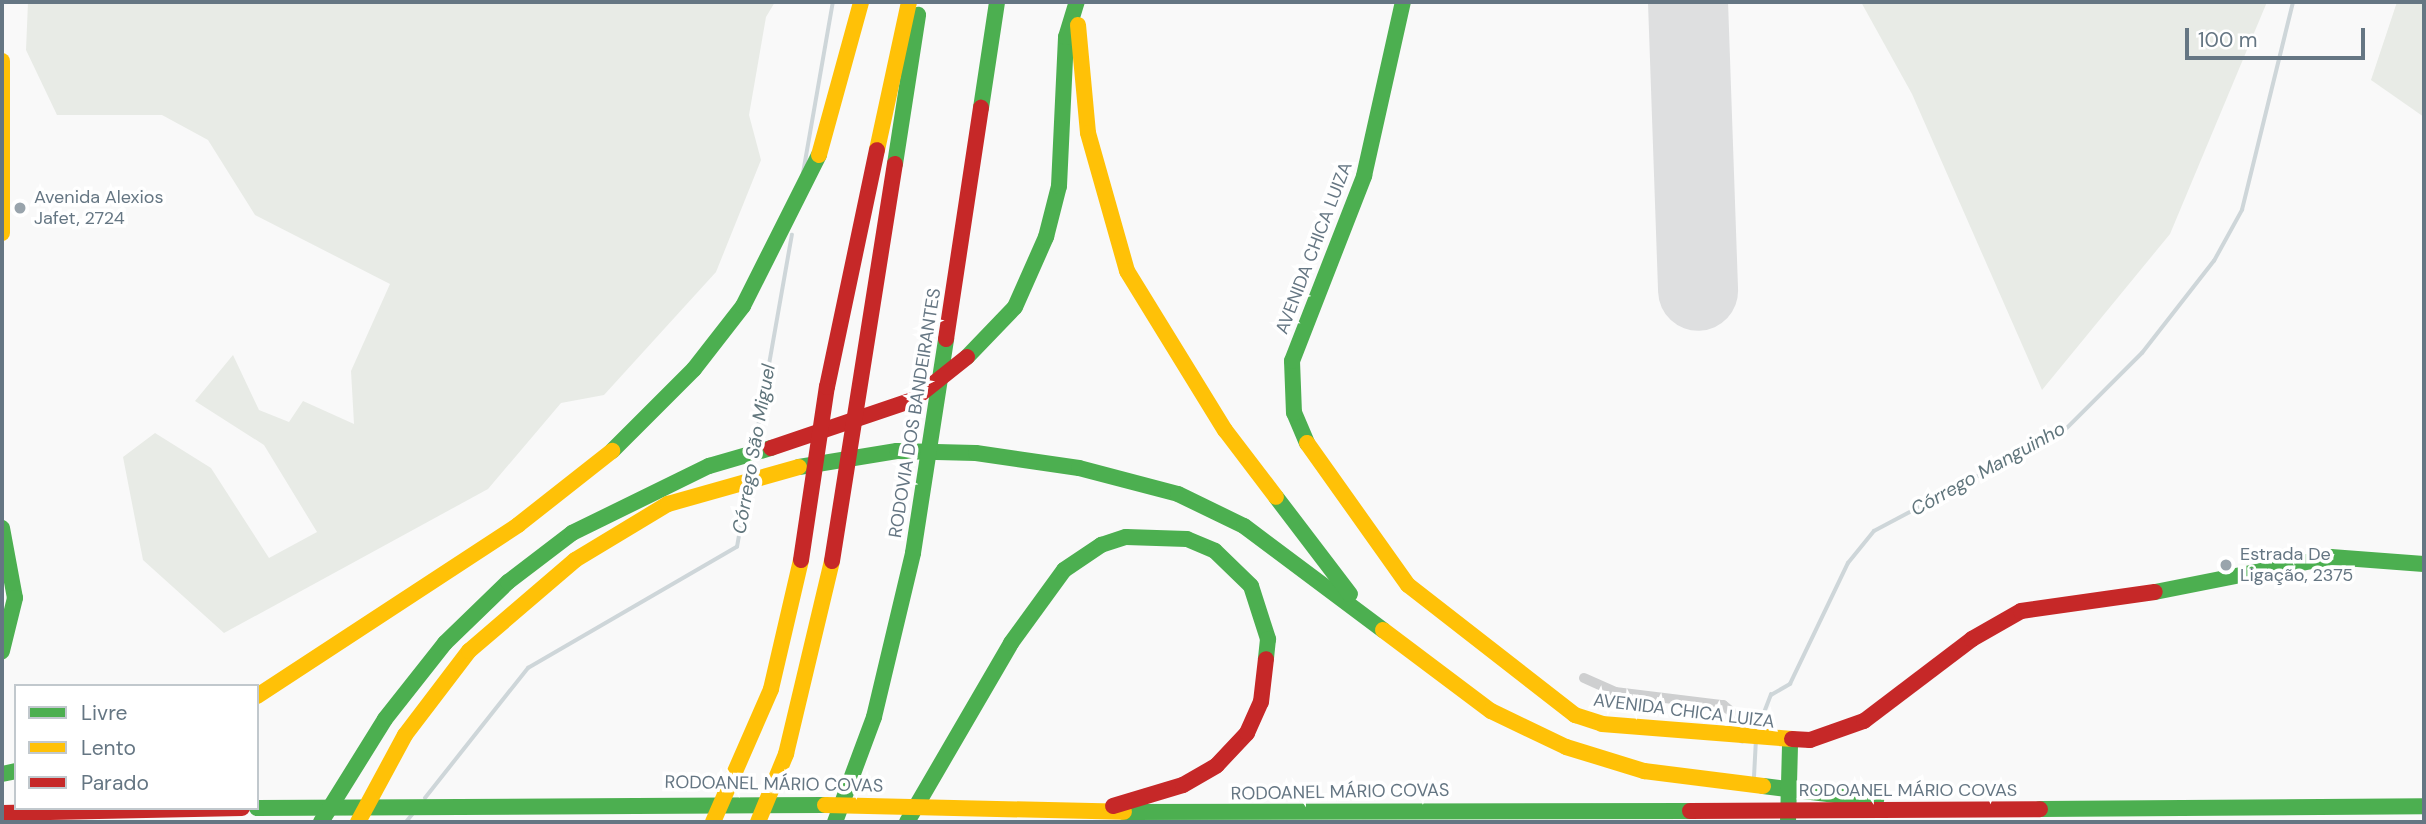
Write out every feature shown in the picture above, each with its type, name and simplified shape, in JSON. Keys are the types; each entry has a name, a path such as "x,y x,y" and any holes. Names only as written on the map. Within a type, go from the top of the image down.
{"main road":[{"path":"259,695 518,525 629,437 694,369 743,306 813,177 861,2"},
{"path":"713,822 771,689 810,522 827,387 861,215 909,2"},
{"path":"758,822 786,754 836,543 920,2"},
{"name":"RODOVIA DOS BANDEIRANTES","path":"835,822 874,717 913,553 997,2"},
{"path":"321,822 385,719 445,643 508,582 572,533 656,488 768,448 868,420 913,400 960,369 1015,307 1046,237 1059,186 1066,37 1077,2"},
{"path":"1077,2 1088,132 1128,271 1225,430 1367,618"},
{"name":"AVENIDA CHICA LUIZA","path":"1403,2 1364,176 1292,361 1289,386 1304,438 1408,585 1561,708 1602,724 1790,743 1864,721 2021,611 2166,591 2331,556 2424,564"},
{"path":"2,61 2,233"},
{"path":"358,822 413,724 469,651 525,600 575,560 668,504 836,456 976,453 1079,468 1178,494 1244,526 1367,618 1435,674 1526,729 1644,771 1741,785 1822,792 1933,809"},
{"path":"2,528 15,598 2,651"},
{"path":"907,822 1011,643 1064,570 1101,545 1126,537 1187,538 1215,551 1251,586 1268,639 1261,702 1247,733 1217,765 1183,785 1095,811"},
{"path":"1788,822 1790,743"},
{"name":"RODOANEL MÁRIO COVAS","path":"261,808 657,801 1095,811 2424,806"},
{"path":"2,813 146,810"}],"street":[{"path":"1584,678 1615,692 1723,705 1733,713 1742,738"}],"shaded area":[{"path":"28,2 775,2 766,17 749,115 761,160 716,272 604,395 561,403 488,489 224,633 143,560 123,457 155,433 211,468 269,558 317,532 264,445 195,401 233,355 259,410 289,422 303,401 354,424 351,371 390,284 255,215 208,140 162,115 57,115 26,50"},
{"path":"1861,2 2267,2 2170,234 2042,390 1912,94"},
{"path":"2397,2 2424,2 2424,117 2371,80"}],"waterway":[{"name":"Córrego São Miguel","path":"802,179 833,2"},
{"name":"Córrego Manguinho","path":"1757,731 1771,695 1790,684 1848,563 1874,531 2065,430 2142,353 2214,261 2242,210 2293,2"},
{"name":"Córrego São Miguel","path":"755,444 792,235"},
{"name":"Córrego São Miguel","path":"425,798 528,668 737,547 747,490"},
{"name":"Córrego Manguinho","path":"1754,777 1756,739"},
{"name":"Córrego São Miguel","path":"406,822 414,812"}],"runway":[{"path":"1688,2 1698,291"}],"traffic: fast":[{"path":"981,108 997,2"},
{"path":"967,357 1015,307 1046,237 1059,186 1066,37 1077,2"},
{"path":"1307,443 1294,413 1292,361 1364,176 1403,2"},
{"path":"895,164 918,15"},
{"path":"612,451 694,369 743,306 819,155"},
{"path":"835,822 874,717 913,553 946,339"},
{"path":"321,822 385,719 445,643 508,582 572,533 709,466 771,448"},
{"path":"799,467 897,451 976,453 1079,468 1178,494 1244,526 1383,630"},
{"path":"1276,497 1350,594"},
{"path":"2,528 15,598 2,651"},
{"path":"907,822 1011,643 1064,570 1101,545 1126,537 1187,539 1215,551 1251,586 1268,639 1266,659"},
{"path":"2155,592 2331,557 2424,564"},
{"path":"1788,822 1790,743"},
{"path":"2,774 14,771"},
{"path":"1763,786 1876,800"},
{"path":"259,808 825,805"},
{"path":"2040,809 2424,806"},
{"path":"1124,812 1690,811"}],"traffic: slow":[{"path":"819,155 861,2"},
{"path":"877,150 909,2"},
{"path":"1078,25 1088,133 1127,271 1225,430 1276,497"},
{"path":"2,61 2,233"},
{"path":"1307,443 1408,585 1575,715 1602,724 1792,739"},
{"path":"259,695 518,525 612,451"},
{"path":"358,822 405,735 469,651 575,560 668,504 799,467"},
{"path":"713,822 771,689 801,560"},
{"path":"758,822 786,754 832,561"},
{"path":"1383,630 1491,711 1566,747 1644,771 1763,786"},
{"path":"825,805 1124,812"}],"traffic: jam":[{"path":"946,339 981,108"},
{"path":"801,560 827,387 877,150"},
{"path":"832,561 895,164"},
{"path":"771,448 913,400 967,357"},
{"path":"1792,739 1810,740 1864,721 1972,639 2021,611 2155,592"},
{"path":"1113,806 1183,785 1217,765 1247,733 1261,702 1266,659"},
{"path":"1690,811 2040,809"},
{"path":"2,813 146,810"}],"place":[{"name":"Avenida Alexios Jafet, 2724","path":"20,208"},
{"name":"Estrada De Ligação, 2375","path":"2226,565"}]}
